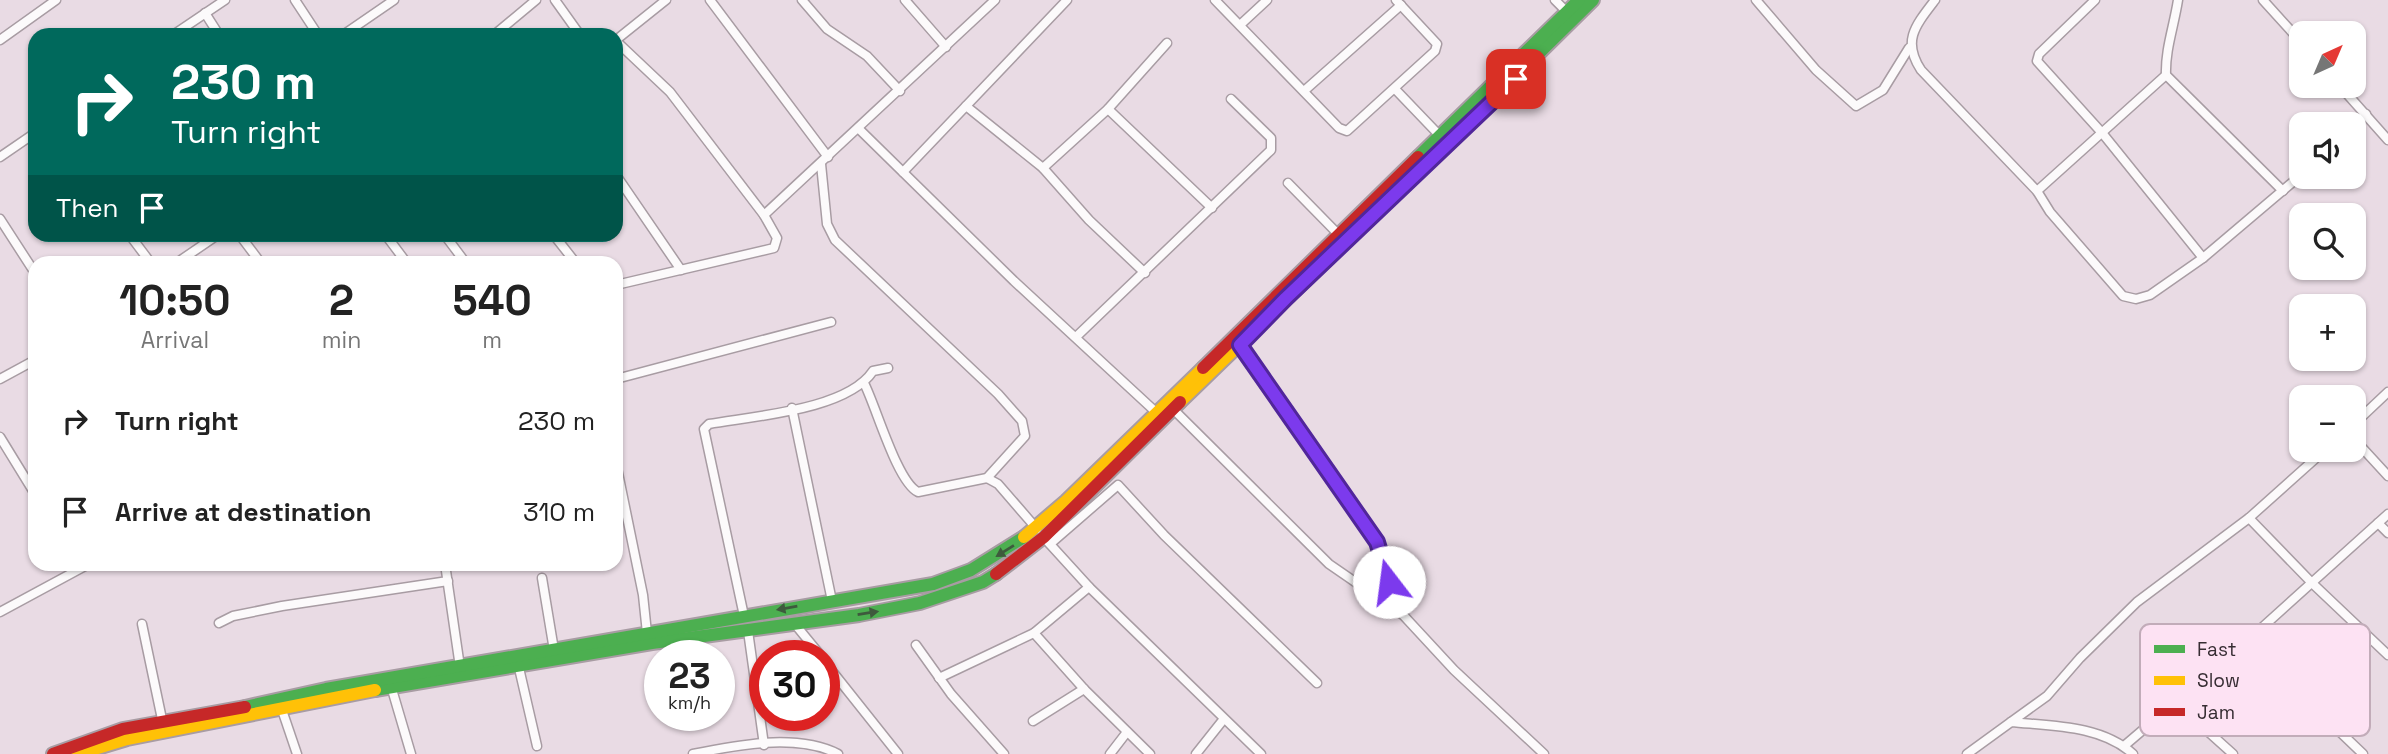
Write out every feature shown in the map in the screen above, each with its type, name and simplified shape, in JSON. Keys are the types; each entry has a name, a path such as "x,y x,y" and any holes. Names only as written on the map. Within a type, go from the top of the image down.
{"street":[{"path":"0,40 56,0"},
{"path":"183,28 225,0"},
{"path":"295,0 313,28"},
{"path":"353,28 394,0"},
{"path":"502,28 536,0"},
{"path":"555,0 575,28"},
{"path":"623,34 666,0"},
{"path":"802,0 827,29 867,56 900,90"},
{"path":"764,215 995,0"},
{"path":"903,172 1067,0"},
{"path":"1215,0 1339,128 1347,131 1395,89 1434,51 1437,44 1399,3 1304,90"},
{"path":"1240,25 1267,0"},
{"path":"1555,0 1567,12"},
{"path":"78,754 127,739 281,708 460,667 933,584 964,573 1011,548 1044,537 1339,235 1579,0"},
{"path":"1161,416 1174,410 1286,298 1516,79 1592,0"},
{"path":"1756,0 1816,70 1856,106 1883,90 1935,0"},
{"path":"2095,0 2039,54 2036,61 2103,134 2203,258"},
{"path":"2178,0 2172,41 2165,54 2166,75 2283,191"},
{"path":"2263,0 2289,29"},
{"path":"713,1 828,157"},
{"path":"908,1 946,47"},
{"path":"205,13 215,28"},
{"path":"1043,168 1108,109 1167,44"},
{"path":"623,47 670,92 764,215 777,238 774,248 623,283"},
{"path":"1909,48 1921,70 2037,191 2050,212 2116,293 2127,298 2150,295 2203,258 2289,186"},
{"path":"2037,191 2166,75"},
{"path":"1395,89 1441,137"},
{"path":"2351,98 2363,112"},
{"path":"1077,336 1271,150 1274,144 1272,138 1231,99"},
{"path":"966,106 1043,168 1089,220 1145,272"},
{"path":"1108,109 1212,208"},
{"path":"2366,115 2388,140"},
{"path":"859,129 1052,317 1077,336 1161,416"},
{"path":"0,157 28,138"},
{"path":"821,164 827,224 835,240 980,375 1022,421 1025,429 1022,441 987,478 949,488 914,490 901,468 864,383"},
{"path":"1289,183 1339,235"},
{"path":"623,185 681,270"},
{"path":"0,219 28,262"},
{"path":"187,256 207,242"},
{"path":"559,242 570,256"},
{"path":"623,377 831,322"},
{"path":"1240,345 1377,542 1395,599 1404,616"},
{"path":"0,379 28,364"},
{"path":"744,616 704,429 709,424 792,408 847,393 864,383 873,371 888,368"},
{"path":"2366,413 2388,392"},
{"path":"792,408 832,601"},
{"path":"1174,410 1329,564 1404,616 1454,670 1544,754"},
{"path":"0,437 28,483"},
{"path":"2366,452 2388,476"},
{"path":"1967,754 2047,696 2080,658 2137,602 2249,518 2312,462"},
{"path":"987,478 998,484 1089,587 1261,754"},
{"path":"53,754 102,734 163,724 326,689 520,668 662,642 875,612 970,587 1010,566 1044,537 1118,485 1164,535 1317,683"},
{"path":"623,497 643,595 647,633"},
{"path":"2266,624 2388,514"},
{"path":"2249,518 2355,624"},
{"path":"2378,523 2388,533"},
{"path":"1,608 75,571"},
{"path":"446,571 460,667"},
{"path":"542,578 554,650"},
{"path":"219,623 233,616 282,606 448,581"},
{"path":"939,678 1034,633 1089,587"},
{"path":"794,623 808,640"},
{"path":"142,624 163,724"},
{"path":"748,631 764,745"},
{"path":"1034,633 1084,689 1150,754"},
{"path":"2370,638 2388,655"},
{"path":"916,645 939,678 1004,754"},
{"path":"520,668 537,746"},
{"path":"840,681 898,754"},
{"path":"391,684 411,754"},
{"path":"1033,720 1084,689"},
{"path":"281,708 297,754"},
{"path":"1196,754 1223,720"},
{"path":"2011,722 2071,729 2124,746 2133,754"},
{"path":"1111,754 1128,732"},
{"path":"2124,746 2140,732"},
{"path":"2213,736 2233,754"},
{"path":"2344,736 2363,754"},
{"path":"693,754 764,745 810,745 838,754"}],"traffic: fast":[{"path":"1418,157 1579,0"},
{"path":"1462,129 1593,0"},
{"path":"245,707 326,689 933,584 971,570 1024,537"},
{"path":"375,690 652,643 859,615 920,603 983,582 996,574"}],"traffic: slow":[{"path":"1180,402 1462,129"},
{"path":"1024,537 1066,501 1203,368"},
{"path":"78,754 127,739 375,690"}],"traffic: jam":[{"path":"1203,368 1418,157"},
{"path":"996,574 1044,537 1180,402"},
{"path":"53,754 123,729 245,707"}],"route":[{"path":"1389,582 1377,542 1240,345 1516,79"}]}
